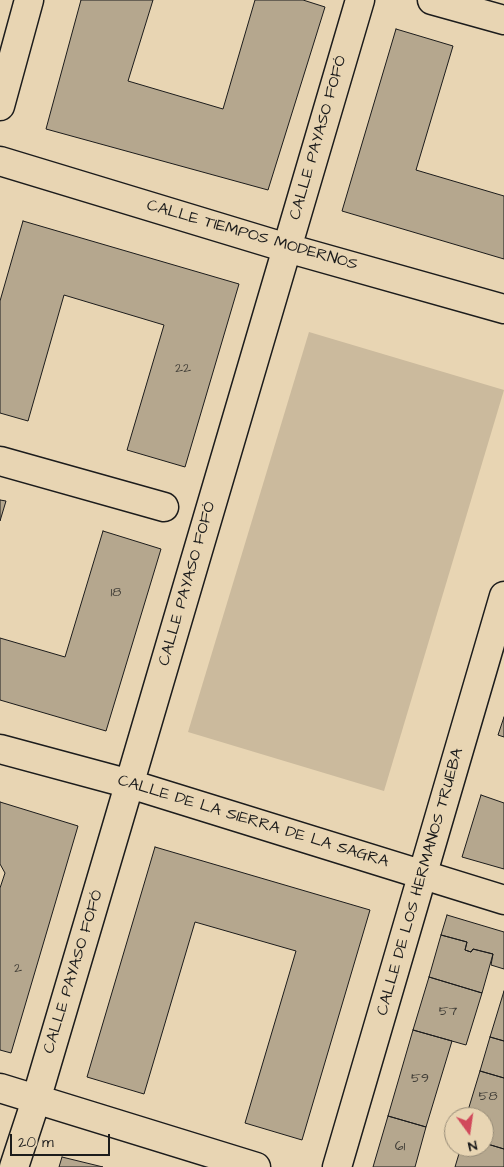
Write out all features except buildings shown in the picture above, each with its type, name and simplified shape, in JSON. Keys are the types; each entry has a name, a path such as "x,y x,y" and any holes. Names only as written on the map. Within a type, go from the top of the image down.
{"street":[{"path":"0,106 29,0"},
{"name":"CALLE PAYASO FOFÓ","path":"14,1167 36,1100 130,784 360,0"},
{"path":"432,0 504,20"},
{"name":"CALLE TIEMPOS MODERNOS","path":"0,161 287,248 504,309"},
{"path":"0,461 164,507"},
{"name":"CALLE DE LOS HERMANOS TRUEBA","path":"337,1167 504,596"},
{"name":"CALLE DE LA SIERRA DE LA SAGRA","path":"0,749 130,784 504,900"},
{"path":"0,1088 256,1167"}],"shaded area":[{"path":"309,332 504,390 384,791 188,732"}]}
